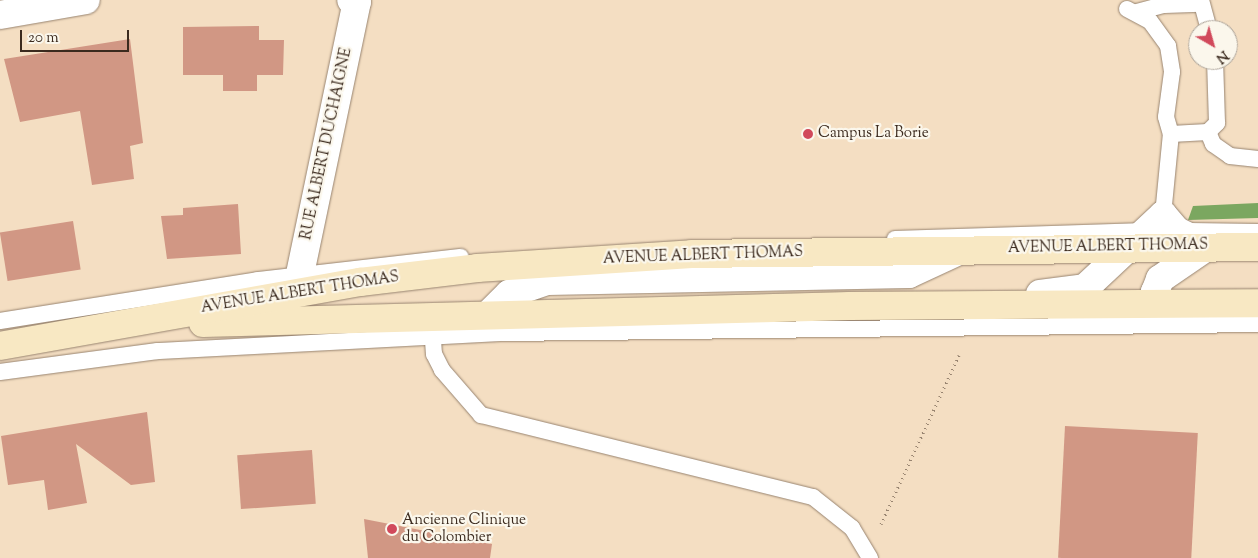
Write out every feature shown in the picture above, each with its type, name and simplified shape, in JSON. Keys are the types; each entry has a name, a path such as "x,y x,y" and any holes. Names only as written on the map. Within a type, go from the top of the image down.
{"street":[{"path":"0,15 86,0"},
{"name":"RUE ALBERT DUCHAIGNE","path":"298,284 357,1"},
{"path":"599,312 625,300 1060,294 1085,288 1155,231 1208,246"},
{"name":"AVENUE ALBERT THOMAS","path":"0,346 152,318 298,284 577,260 963,249 1155,231 1208,246 1258,247"},
{"path":"1159,305 1155,292 1160,279 1208,246"},
{"path":"486,317 509,294 547,281 909,274 963,249"},
{"name":"AVENUE ALBERT THOMAS","path":"152,318 206,324 432,327 486,317 599,312 1258,303"}],"lane":[{"path":"1155,231 1171,134 1166,117 1172,58 1160,32 1132,10 1164,4 1200,2 1206,20"},
{"path":"1171,134 1208,132 1217,123 1215,70"},
{"path":"1208,132 1213,144 1230,156 1258,159"},
{"path":"0,321 298,284 412,260 587,248 1155,231 1258,232"},
{"path":"0,372 158,351 432,327 1258,324"},
{"path":"432,327 434,354 442,370 481,415 813,497 834,509 868,553"}],"path":[{"path":"868,553 959,354"}],"green space":[{"path":"1258,203 1258,218 1188,220 1193,206"}],"building":[{"path":"259,26 259,40 284,40 283,75 257,75 257,91 223,91 223,75 183,75 183,27"},
{"path":"130,39 143,143 130,146 134,179 92,185 80,111 20,122 4,59"},
{"path":"238,204 241,254 167,259 161,216 183,215 183,208"},
{"path":"73,221 81,269 8,281 0,233"},
{"path":"147,412 155,482 131,485 76,444 87,503 48,510 44,480 8,485 1,436"},
{"path":"1065,426 1198,433 1191,558 1058,558"},
{"path":"312,450 316,504 241,509 237,455"},
{"name":"Ancienne Clinique du Colombier","path":"364,519 492,544 490,558 368,558"}],"place":[{"name":"Campus La Borie","path":"808,134"},
{"name":"Ancienne Clinique du Colombier","path":"392,529"}]}
